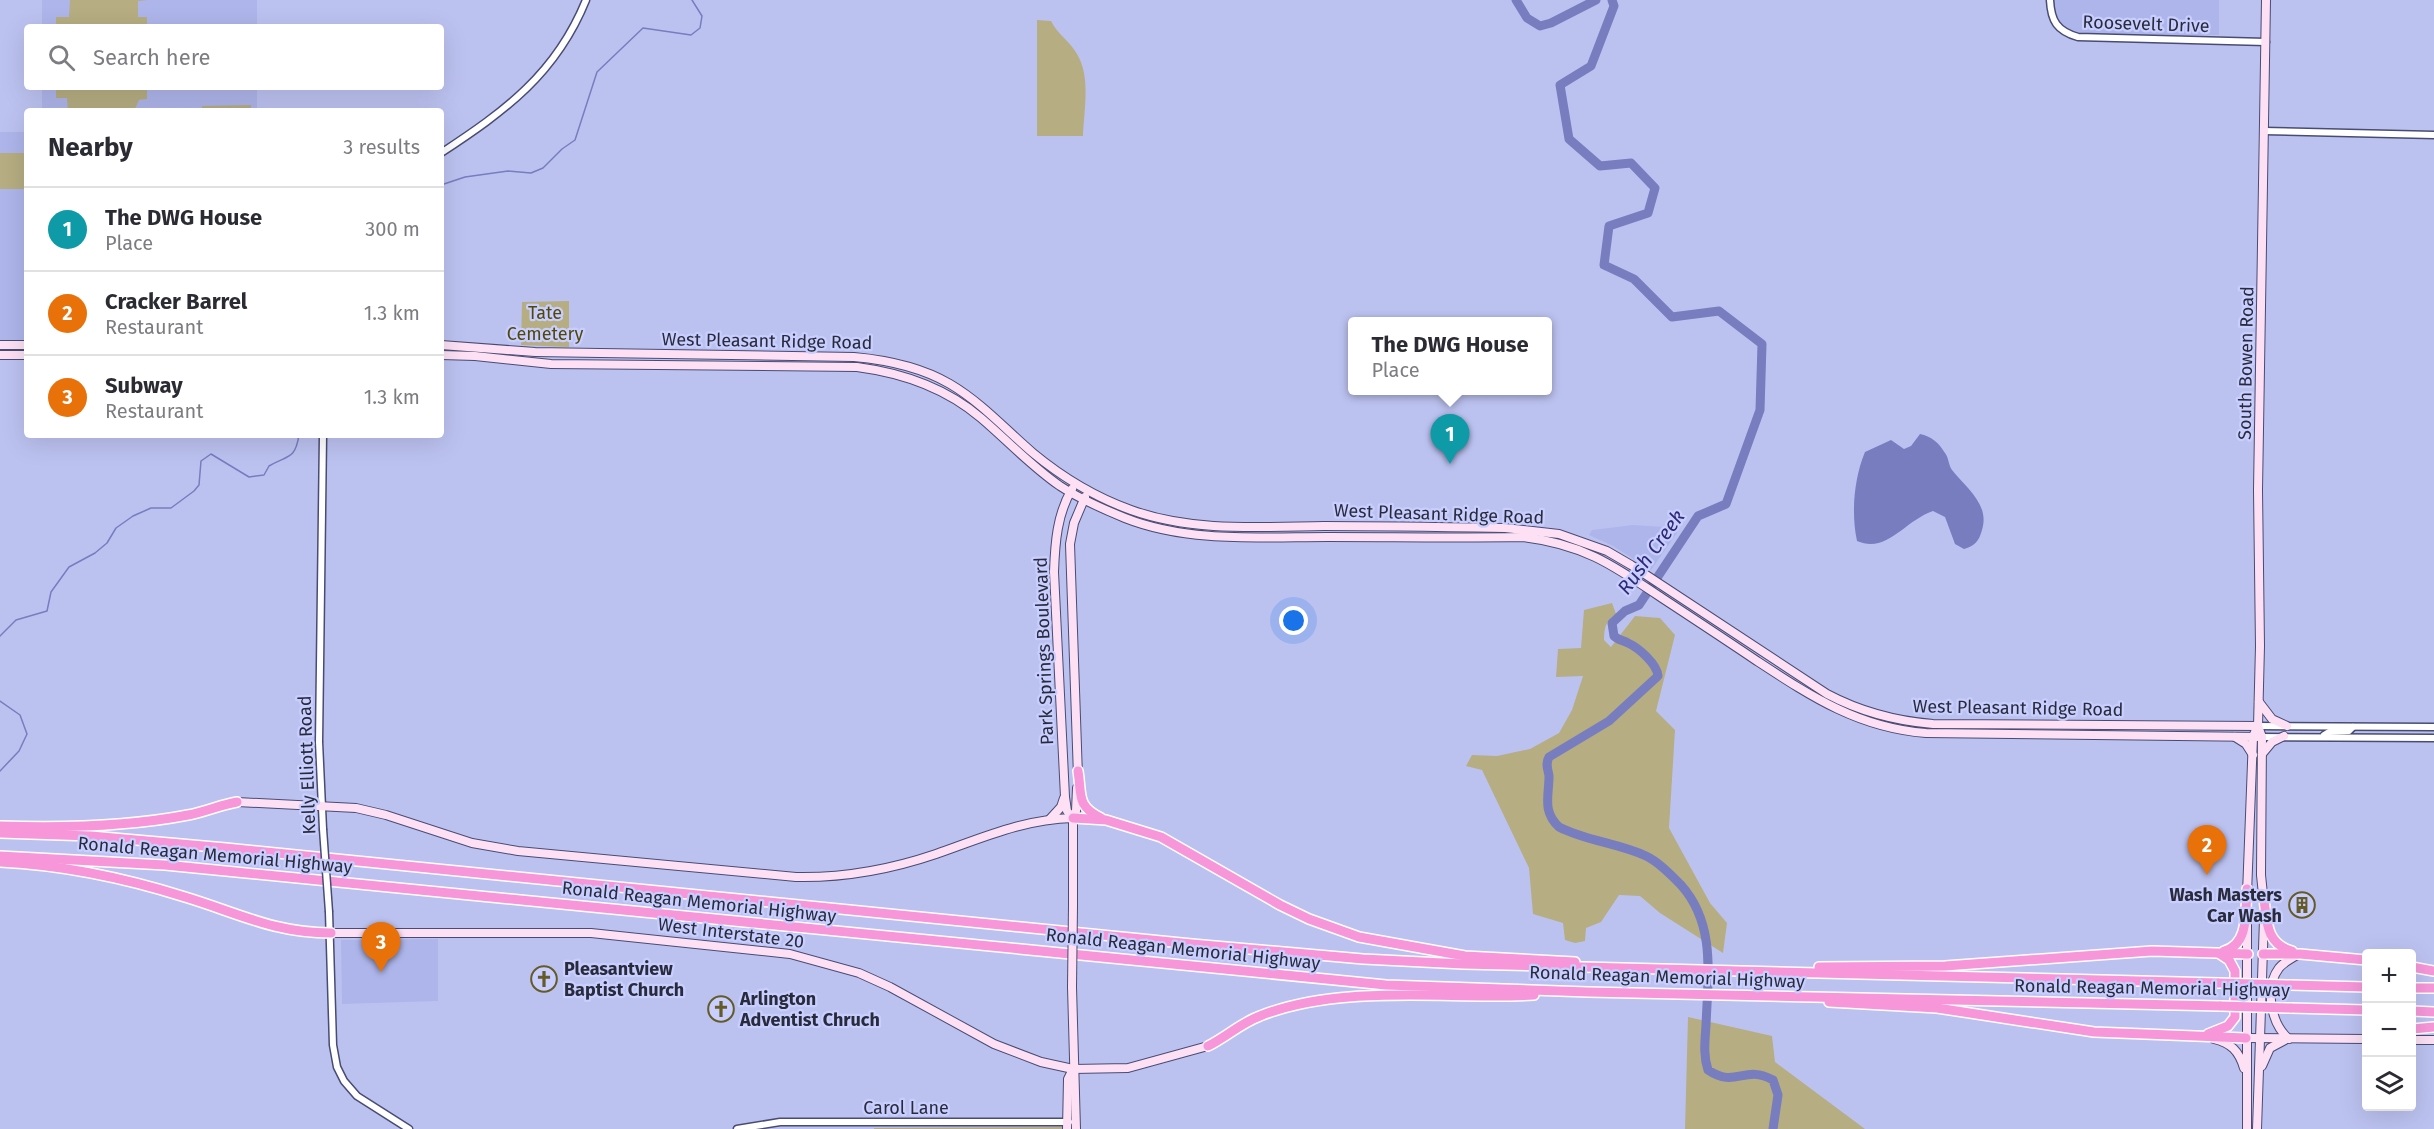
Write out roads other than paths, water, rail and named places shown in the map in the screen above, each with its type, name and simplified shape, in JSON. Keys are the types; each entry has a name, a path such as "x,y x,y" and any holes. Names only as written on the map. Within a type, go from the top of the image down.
{"highway":[{"path":"1078,771 1081,801 1085,808 1106,820 1161,837 1280,905 1309,919 1359,937 1465,956 1561,960 1632,967"},
{"path":"0,826 75,826 140,821 187,815 237,802"},
{"path":"1073,818 1106,820"},
{"name":"Ronald Reagan Memorial Highway","path":"0,833 90,836 226,848 1363,959 1463,964 2362,987"},
{"name":"Ronald Reagan Memorial Highway","path":"0,856 165,865 1347,982 1588,992 2362,1010"},
{"path":"0,862 65,868 114,878 186,897 260,924 291,930 331,933"},
{"path":"2207,952 2228,950 2240,941 2247,888"},
{"path":"2264,899 2268,928 2274,942 2282,948 2300,954"},
{"path":"1754,970 1945,966 2131,952 2248,954"},
{"path":"2203,1037 2228,1026 2235,1017 2235,971 2229,960 2219,953"},
{"path":"2262,954 2300,954 2362,960"},
{"path":"2416,969 2434,971"},
{"path":"2416,988 2434,988"},
{"path":"1208,1046 1250,1020 1298,1005 1368,997 1518,996 1588,992"},
{"path":"1776,997 1844,1004 1937,1008 2094,1032 2246,1038"},
{"path":"2416,1011 2434,1011"},
{"path":"1250,1020 1249,1026 1252,1031"},
{"path":"2416,1029 2434,1027"}],"main road":[{"name":"South Bowen Road","path":"2247,1129 2247,888 2259,702 2258,500 2265,0"},
{"path":"0,345 24,345"},
{"name":"West Pleasant Ridge Road","path":"444,345 535,352 855,357 902,364 948,382 989,410 1032,451 1075,484 1136,512 1160,519 1202,525 1505,528 1571,536 1647,575 1827,694 1848,705 1888,718 1933,724 2258,726"},
{"path":"0,355 24,356"},
{"name":"West Pleasant Ridge Road","path":"444,355 551,364 858,367 884,370 926,384 951,397 981,417 1019,454 1070,491 1103,508 1149,525 1212,536 1523,537 1564,544 1616,567 1814,697 1845,714 1892,730 1926,733 2258,737"},
{"path":"1054,481 1061,493 1064,507"},
{"name":"Park Springs Boulevard","path":"1073,818 1067,811 1065,797 1054,572 1056,538 1064,507 1075,484"},
{"name":"Park Springs Boulevard","path":"1071,1126 1076,1078 1073,1069 1072,987 1073,818 1076,811 1078,771 1070,544 1073,525 1088,490"},
{"path":"1073,525 1084,511 1103,508"},
{"path":"2259,702 2271,718 2287,726"},
{"path":"2233,736 2257,755 2272,742 2284,736"},
{"path":"1062,740 1069,765 1078,771"},
{"name":"South Bowen Road","path":"2257,755 2261,875 2264,899 2257,1129"},
{"path":"1050,819 1061,807 1065,797"},
{"path":"237,802 373,811 451,837 492,847 796,877 832,878 866,873 935,854 1012,827 1050,819 1073,818"},
{"path":"2251,828 2261,826"},
{"name":"West Interstate 20","path":"331,933 591,933 790,954 859,973 1016,1054 1073,1069 1128,1068 1208,1046"},
{"path":"2248,954 2262,954"},
{"path":"2289,1039 2276,1023 2272,990 2280,967 2300,954"},
{"path":"2203,1037 2226,1042 2238,1052 2246,1076"},
{"path":"2246,1038 2362,1040"},
{"path":"2260,1073 2270,1048 2289,1039"},
{"path":"2416,1040 2434,1040"}],"street":[{"path":"444,151 503,110 534,82 555,57 586,0"},
{"name":"Roosevelt Drive","path":"2050,0 2055,24 2069,34 2078,37 2266,42"},
{"path":"2264,131 2434,135"},
{"name":"Kelly Elliott Road","path":"323,438 319,742 331,933 333,1045 337,1067 344,1081 357,1096 409,1129"},
{"name":"West Pleasant Ridge Road","path":"2258,726 2434,727"},
{"path":"2323,736 2329,732 2349,731 2353,727"},
{"name":"West Pleasant Ridge Road","path":"2258,737 2434,738"},
{"name":"Carol Lane","path":"737,1129 780,1122 1071,1126"}],"waterway":[{"path":"444,184 465,177 508,171 531,173 543,168 575,140 597,72 643,28 691,35 700,28 702,16 692,0"},
{"name":"Rush Creek","path":"1516,0 1527,18 1540,26 1551,23 1596,0"},
{"name":"Rush Creek","path":"1612,0 1614,6 1591,66 1560,85 1569,139 1600,166 1631,163 1655,188 1648,213 1609,226 1604,265 1634,279 1672,317 1719,311 1762,344 1760,410 1726,504 1698,516 1639,605 1625,611 1612,623 1614,636 1642,652 1654,666 1658,676 1609,721 1549,757 1547,764 1548,809 1559,827 1569,832 1624,848 1651,859 1665,869 1692,900 1700,916 1707,951 1705,1059 1708,1070 1726,1077 1755,1074 1773,1080 1778,1095 1773,1129"},
{"path":"0,636 16,620 47,611 51,592 69,567 95,553 107,543 116,528 133,516 151,508 171,508 194,491 199,485 201,461 211,454 249,477 264,475 269,466 293,453 298,438"},
{"path":"0,701 20,715 27,734 19,751 0,771"}],"place":[{"name":"The DWG House","path":"1450,464"},
{"name":"Cracker Barrel","path":"2207,875"},
{"name":"Wash Masters Car Wash","path":"2302,905"},
{"name":"Subway","path":"381,972"},
{"name":"Pleasantview Baptist Church","path":"544,979"},
{"name":"Arlington Adventist Chruch","path":"721,1009"}],"park label":[{"name":"Tate Cemetery","path":"545,323"}]}
